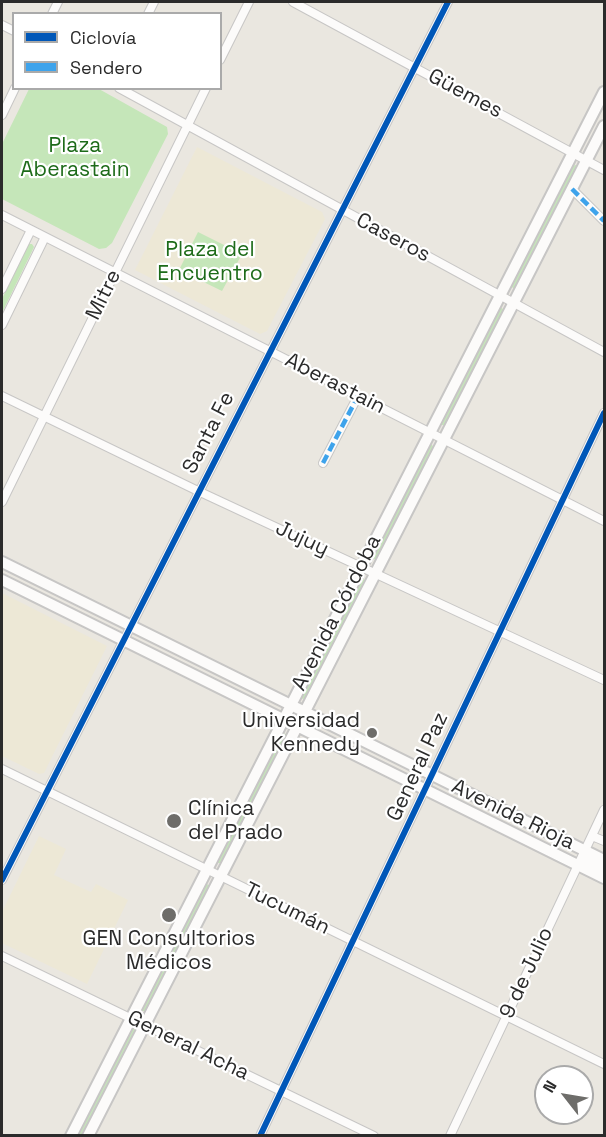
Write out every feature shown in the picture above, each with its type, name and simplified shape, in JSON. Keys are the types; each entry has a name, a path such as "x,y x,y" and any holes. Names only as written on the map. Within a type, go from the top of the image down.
{"main road":[{"name":"Avenida Córdoba","path":"71,1136 604,92"},
{"name":"Avenida Córdoba","path":"88,1136 604,126"},
{"name":"Avenida Rioja","path":"2,562 604,860"},
{"name":"Avenida Rioja","path":"2,580 604,878"},
{"path":"578,865 587,861 604,869"}],"street":[{"path":"222,56 249,2"},
{"name":"Güemes","path":"293,2 604,170"},
{"name":"Santa Fe","path":"2,880 448,2"},
{"path":"2,115 14,90"},
{"name":"Caseros","path":"123,90 604,352"},
{"name":"Mitre","path":"2,502 205,90"},
{"path":"572,189 604,221"},
{"name":"Aberastain","path":"2,215 604,521"},
{"path":"2,289 31,230"},
{"path":"2,325 45,237"},
{"name":"Jujuy","path":"2,396 198,491 604,680"},
{"path":"323,463 358,396"},
{"name":"General Paz","path":"260,1136 604,413"},
{"name":"Tucumán","path":"2,769 604,1064"},
{"name":"9 de Julio","path":"450,1136 604,810"},
{"name":"Avenida Rioja","path":"592,836 604,842"},
{"name":"General Acha","path":"2,956 374,1136"}],"shaded area":[{"path":"197,147 322,212 325,219 267,331 260,334 135,270"},
{"path":"2,593 107,646 44,773 39,774 2,756"},
{"path":"39,836 66,849 54,875 91,892 96,884 128,900 87,984 2,943 2,912"}],"green space":[{"name":"Plaza Aberastain","path":"29,90 101,90 167,127 168,134 112,243 106,248 99,249 2,199 2,144"},
{"path":"576,165 578,168 516,288 513,288 510,285 572,166"},
{"name":"Plaza del Encuentro","path":"198,232 242,254 222,291 179,270"},
{"path":"28,244 34,247 2,313 2,299"},
{"path":"502,308 504,312 446,425 442,425 440,422 498,309"},
{"path":"428,445 434,448 378,559 374,559 372,557"},
{"path":"363,579 366,582 306,698 303,699 300,697 360,580"},
{"path":"281,733 286,734 286,738 222,863 218,863 217,860"},
{"path":"205,883 210,886 146,1011 143,1011 141,1009"},
{"path":"130,1029 136,1032 83,1135 76,1136"}],"marked path":[{"path":"572,189 604,221"},
{"path":"323,463 358,396"}],"cycle path":[{"path":"2,880 448,2"},
{"path":"260,1136 604,413"}],"place":[{"name":"Universidad Kennedy","path":"372,733"},
{"name":"Clínica del Prado","path":"174,821"},
{"name":"GEN Consultorios Médicos","path":"169,915"}]}
